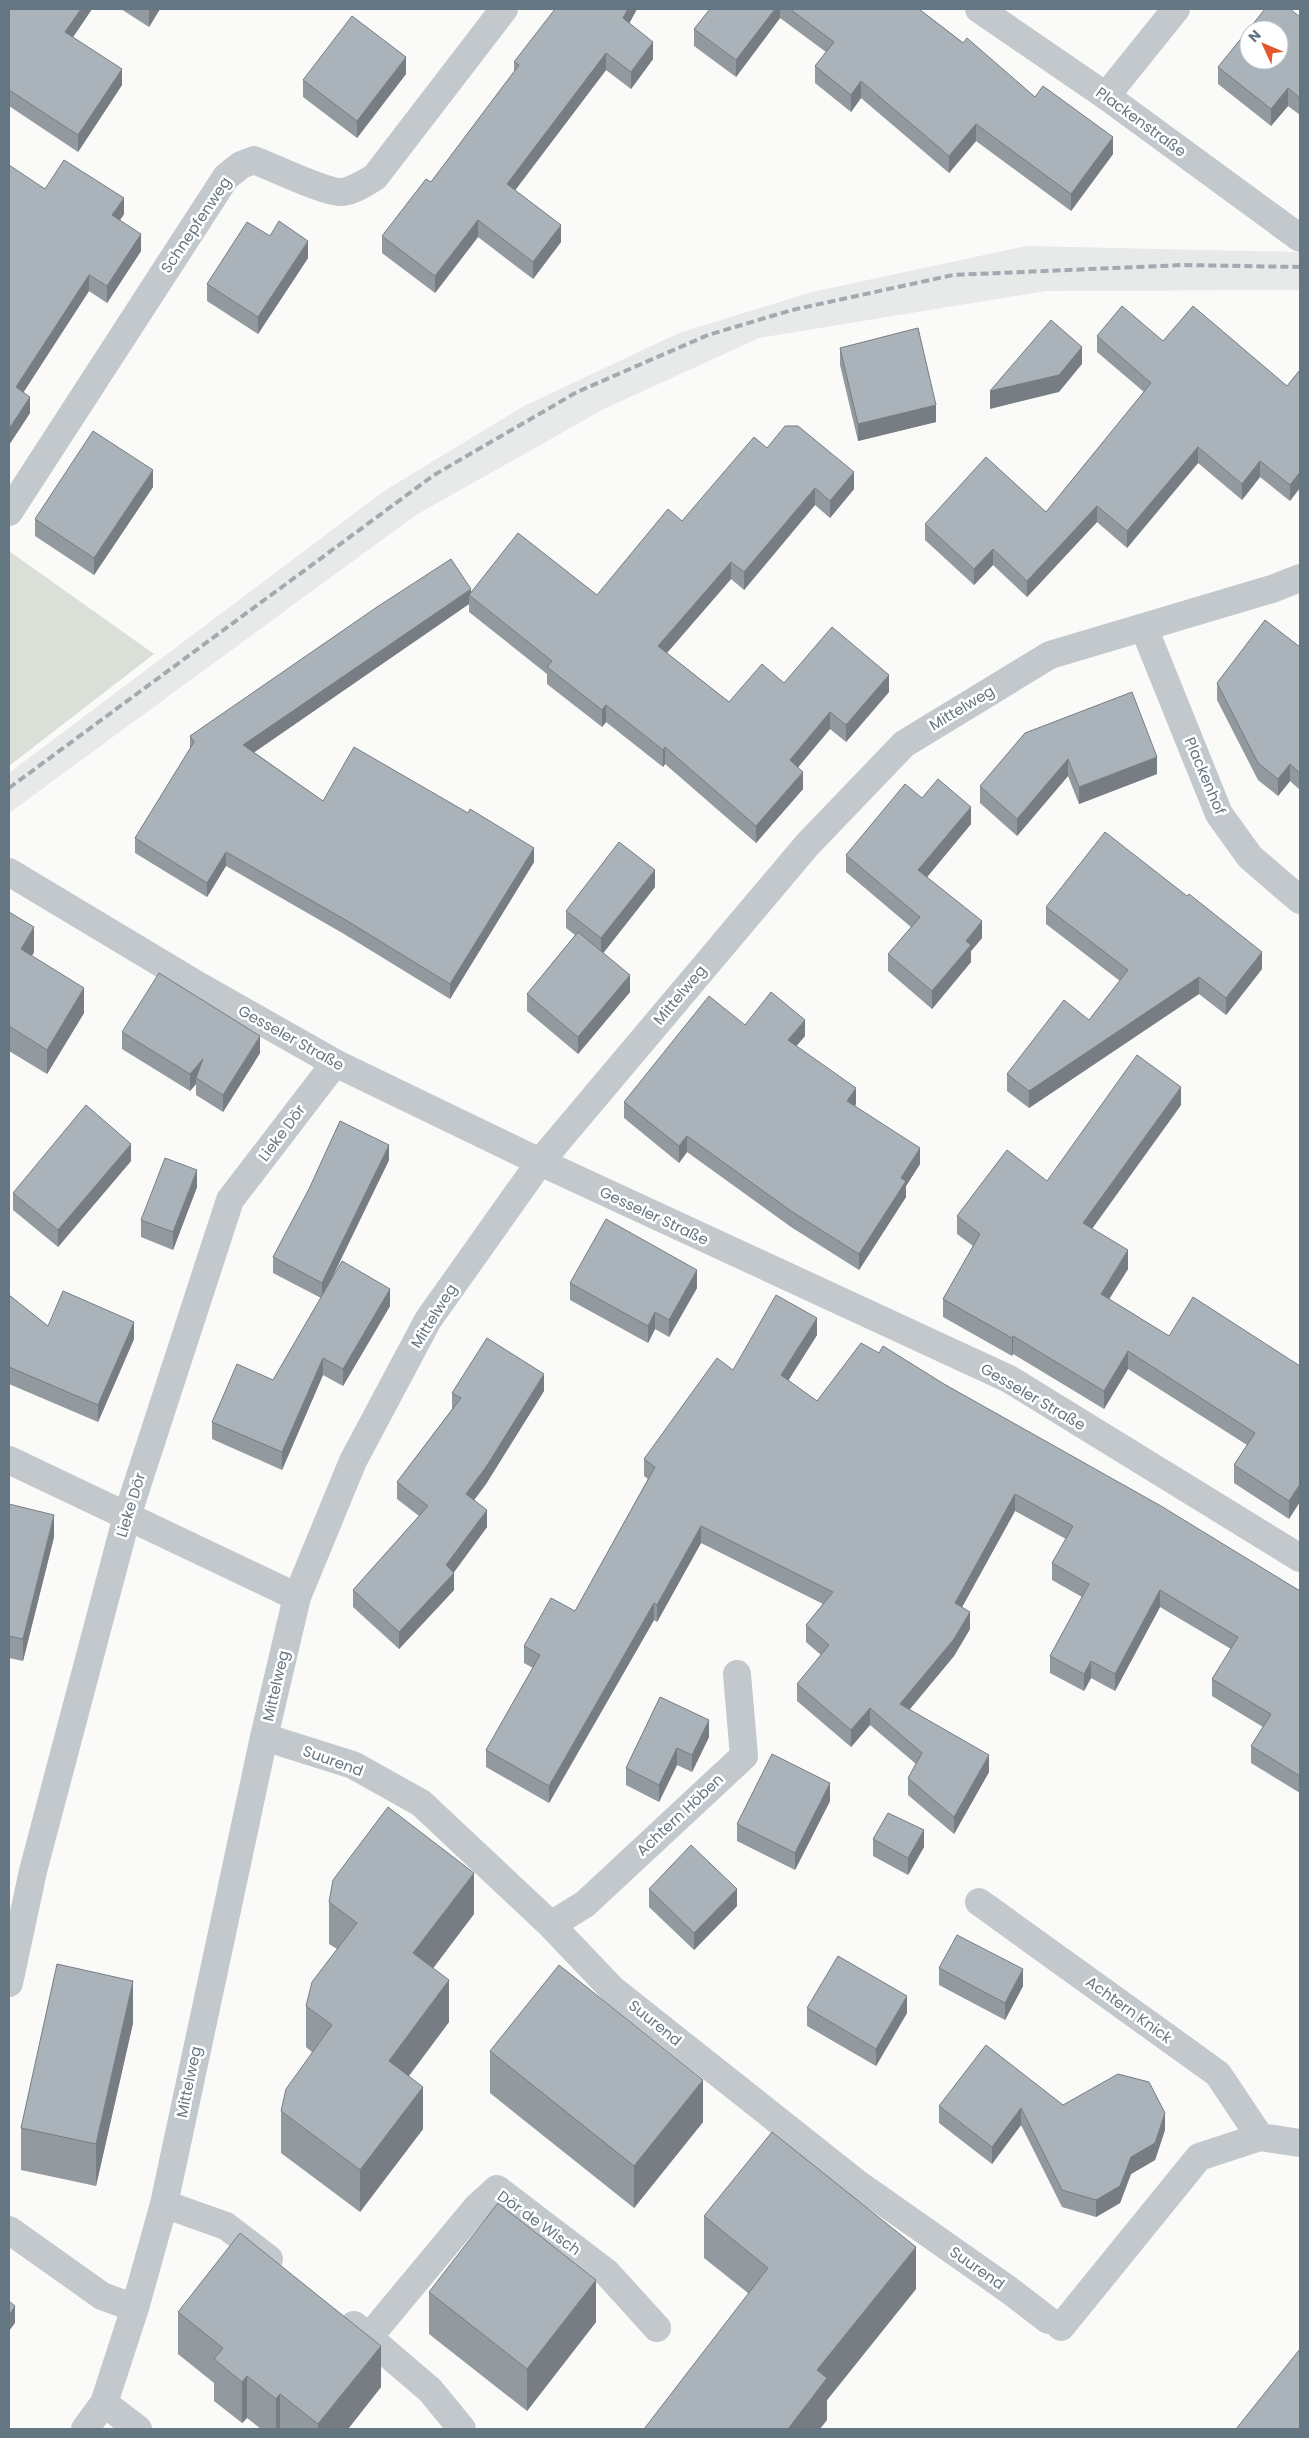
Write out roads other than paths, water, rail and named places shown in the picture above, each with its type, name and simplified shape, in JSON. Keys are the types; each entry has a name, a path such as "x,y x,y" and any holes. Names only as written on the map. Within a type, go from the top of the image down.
{"street":[{"name":"Schnepfenweg","path":"9,512 226,177 241,165 254,160 313,184 340,192 355,189 375,177 504,9"},
{"name":"Plackenstraße","path":"979,9 1106,96 1300,238"},
{"path":"1106,96 1176,9"},
{"name":"Mittelweg","path":"85,2429 104,2403 135,2308 164,2204 264,1737 297,1597 353,1461 428,1320 540,1162 808,845 904,744 1050,655 1144,628 1300,578"},
{"name":"Plackenhof","path":"1144,628 1219,814 1250,858 1300,900"},
{"name":"Gesseler Straße","path":"9,872 198,986 335,1063 540,1162 1009,1379 1300,1558"},
{"name":"Lieke Dör","path":"9,1982 33,1871 127,1516 230,1200 335,1063"},
{"path":"9,1460 297,1597"},
{"name":"Achtern Höben","path":"551,1925 585,1904 744,1756 737,1674"},
{"name":"Suurend","path":"264,1737 353,1765 421,1803 551,1925 612,1989 858,2184 1054,2324 1199,2157 1260,2137"},
{"name":"Achtern Knick","path":"979,1902 1218,2074 1260,2137"},
{"path":"1260,2137 1300,2143"},
{"name":"Dör de Wisch","path":"369,2337 477,2207 497,2188 606,2273 657,2328"},
{"path":"164,2204 226,2226 286,2272"},
{"path":"9,2230 102,2296 135,2308"},
{"path":"331,2308 369,2337 430,2390 462,2429"},
{"path":"104,2403 138,2429"}],"railway":[{"path":"9,788 434,475 577,392 708,335 792,310 953,275 1183,265 1300,267"}]}
